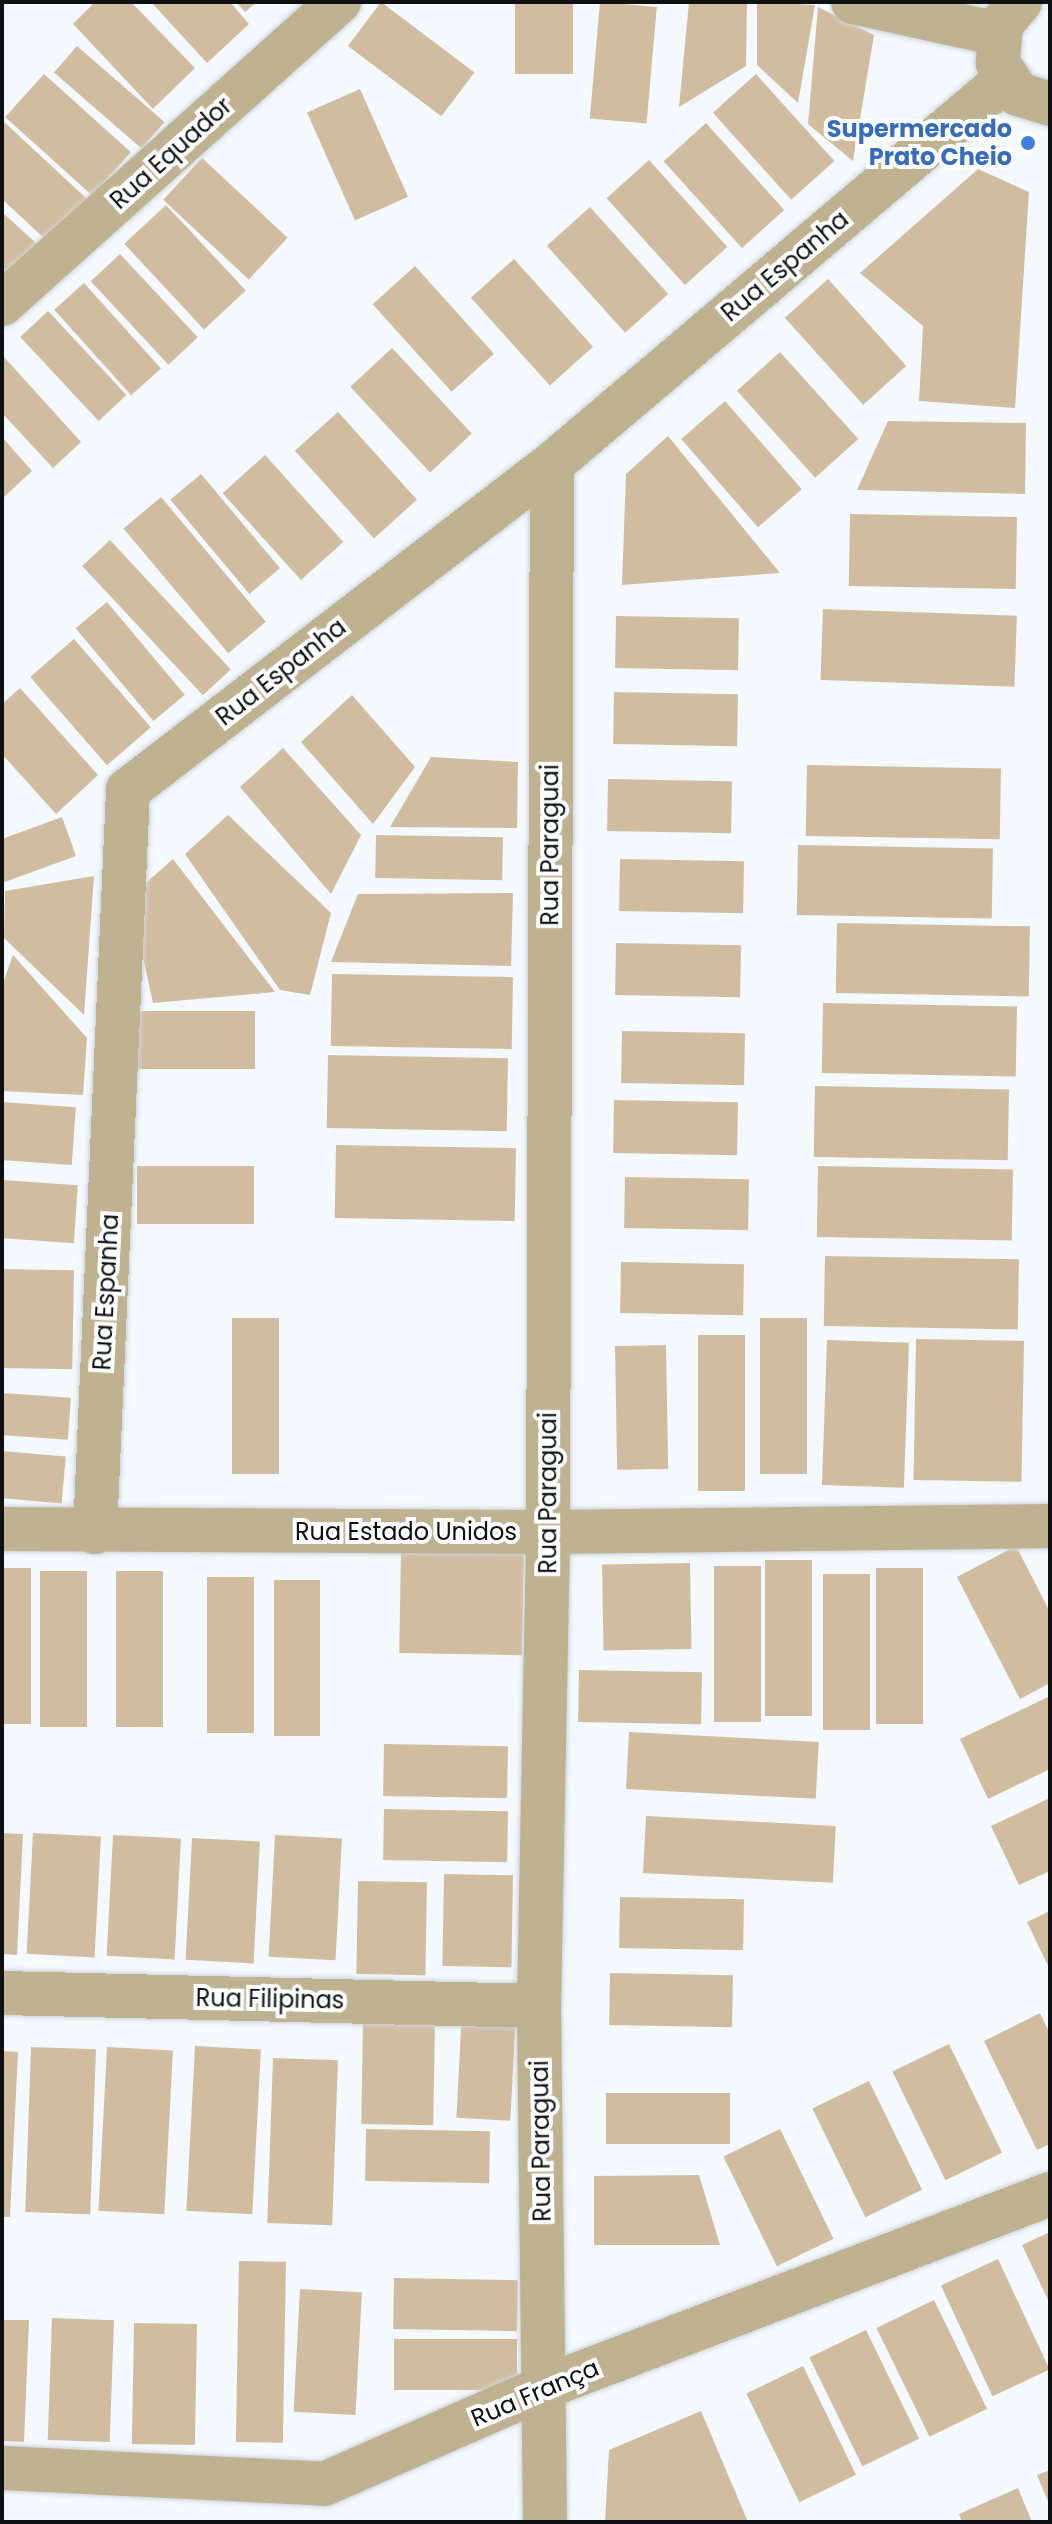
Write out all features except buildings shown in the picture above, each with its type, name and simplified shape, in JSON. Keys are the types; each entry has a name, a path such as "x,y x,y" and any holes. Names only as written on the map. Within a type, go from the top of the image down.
{"street":[{"name":"Rua Equador","path":"2,304 339,2"},
{"path":"853,2 1009,18 998,63 1005,80 1018,94 1050,104"},
{"name":"Rua Espanha","path":"95,1532 128,790 552,464 1005,80"},
{"name":"Rua Paraguai","path":"545,2522 539,2006 548,1532 552,464"},
{"name":"Rua Estado Unidos","path":"2,1529 95,1532 548,1532 1050,1526"},
{"name":"Rua Filipinas","path":"2,1993 539,2006"},
{"name":"Rua França","path":"2,2468 324,2484 545,2387 1050,2194"}],"place":[{"name":"Supermercado Prato Cheio","path":"1028,143"}]}
